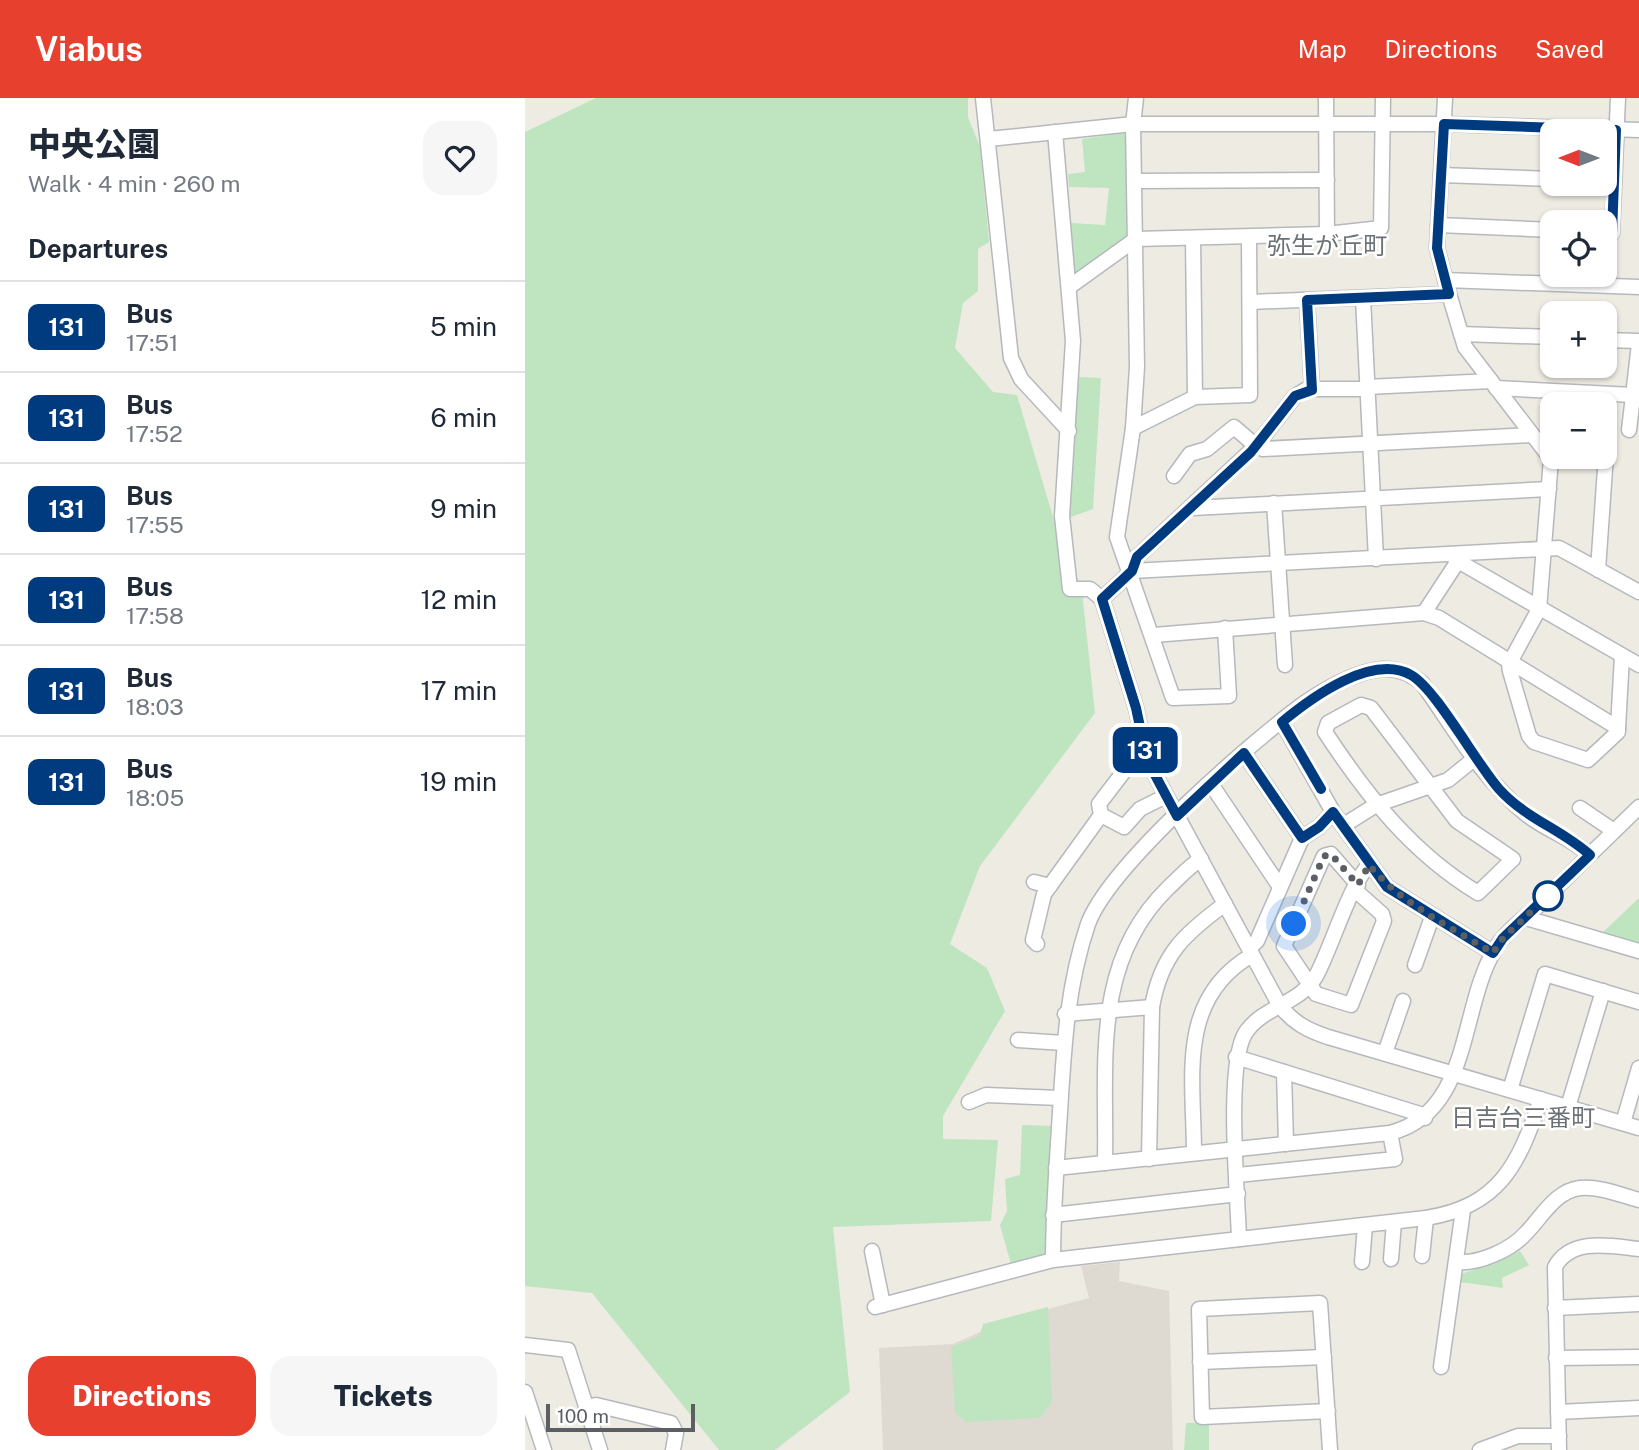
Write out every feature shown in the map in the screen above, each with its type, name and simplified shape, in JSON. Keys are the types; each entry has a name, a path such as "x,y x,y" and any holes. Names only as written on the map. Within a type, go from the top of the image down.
{"street":[{"path":"983,98 1011,358 1021,379 1069,431"},
{"path":"1136,98 1133,124 1137,367 1133,428 1117,537 1132,571 1173,698 1228,697 1225,628"},
{"path":"1326,98 1327,234"},
{"path":"1069,287 1136,239 1327,234 1381,228 1383,98"},
{"path":"1445,98 1437,248 1447,287 1465,347 1540,442"},
{"path":"1617,119 1618,98"},
{"path":"989,139 1133,124 1327,123 1540,127"},
{"path":"1617,130 1639,130"},
{"path":"1055,132 1073,341 1062,516 1070,589 1090,589 1102,599 1136,708 1147,760 1280,1006 1303,1028 1639,1128"},
{"path":"1441,175 1540,179"},
{"path":"1135,181 1327,180"},
{"path":"1438,225 1540,229"},
{"path":"1133,428 1195,397 1250,395 1249,237"},
{"path":"1193,238 1195,397"},
{"path":"1249,302 1363,298 1447,287 1639,287"},
{"path":"1363,298 1376,559"},
{"path":"1307,300 1312,390"},
{"path":"1461,334 1540,337"},
{"path":"1617,341 1639,343 1633,395 1634,430 1617,436"},
{"path":"1102,599 1132,571 1137,557 1193,508 1256,446 1295,396 1312,390 1493,384 1633,395"},
{"path":"1175,469 1190,454 1207,449 1234,427 1263,449 1532,435"},
{"path":"1554,469 1549,489 1539,609 1510,664 1529,736 1534,741 1588,760 1618,732 1622,656"},
{"path":"1598,569 1604,469"},
{"path":"1193,508 1549,489"},
{"path":"1274,503 1285,665"},
{"path":"1132,571 1376,559 1454,558 1559,548 1639,592"},
{"path":"1454,558 1639,665"},
{"path":"1424,613 1454,558"},
{"path":"1153,635 1424,613 1439,618 1510,664 1618,727"},
{"path":"1053,1260 1053,1215 1065,1014 1076,961 1097,904 1137,854 1244,753 1306,702 1335,685 1364,673 1384,669 1401,670 1422,683 1474,759 1528,816 1578,844 1590,855"},
{"path":"1361,705 1371,708 1429,786 1464,826 1513,859 1478,893 1450,876 1376,805 1325,732 1328,723 1361,705"},
{"path":"1282,722 1333,812 1387,887 1493,953"},
{"path":"1244,753 1302,838"},
{"path":"1343,825 1376,805 1448,780 1474,759"},
{"path":"1037,944 1033,940 1044,894 1101,815 1100,804 1128,766 1147,760"},
{"path":"1211,784 1280,887"},
{"path":"1101,815 1124,827 1140,809 1166,796"},
{"path":"1056,1168 1391,1133 1405,1130 1425,1118 1445,1096 1493,953 1503,938 1639,807"},
{"path":"1580,808 1614,831"},
{"path":"1194,1153 1192,1050 1196,1026 1216,983 1250,952 1257,941 1302,838 1319,827 1333,812"},
{"path":"1331,854 1356,888 1382,914 1384,921 1351,1005 1316,994 1284,946 1324,856 1331,854"},
{"path":"1105,1163 1109,1011 1120,959 1142,917 1201,859"},
{"path":"1239,1240 1237,1057 1251,1027 1309,987 1369,865"},
{"path":"1034,881 1050,886"},
{"path":"1149,1159 1152,1007 1160,975 1175,948 1190,929 1225,904"},
{"path":"1415,965 1433,916"},
{"path":"1525,918 1639,951"},
{"path":"1510,1090 1545,974 1639,1002"},
{"path":"1569,1107 1603,991"},
{"path":"1385,1053 1403,1001"},
{"path":"1065,1014 1152,1007"},
{"path":"1018,1041 1064,1044"},
{"path":"1237,1057 1420,1114 1425,1118"},
{"path":"1623,1123 1639,1068"},
{"path":"1284,1072 1286,1144"},
{"path":"969,1102 986,1095 1061,1098"},
{"path":"872,1251 879,1306 1053,1260 1426,1219 1463,1210 1492,1192 1515,1164 1541,1099"},
{"path":"1238,1175 1395,1158 1391,1133"},
{"path":"1457,1262 1483,1258 1513,1244 1551,1204 1576,1188 1639,1200"},
{"path":"1053,1215 1238,1194"},
{"path":"1441,1367 1463,1210"},
{"path":"1422,1256 1426,1219"},
{"path":"1391,1258 1394,1222"},
{"path":"1362,1262 1365,1226"},
{"path":"1480,1450 1518,1436 1559,1443 1555,1267 1566,1255 1593,1245 1639,1249"},
{"path":"1328,1411 1202,1417 1199,1309 1320,1303 1328,1411 1330,1450"},
{"path":"1555,1308 1639,1304"},
{"path":"525,1345 568,1350 600,1450"},
{"path":"1200,1362 1324,1357"},
{"path":"1556,1358 1639,1357"},
{"path":"525,1392 544,1450"},
{"path":"586,1407 596,1405 671,1423 676,1433 673,1450"},
{"path":"1558,1412 1639,1408"}],"shaded area":[{"path":"1120,1262 1119,1281 1169,1291 1173,1450 883,1450 879,1348 953,1344 980,1332 984,1326 1089,1298 1081,1266"}],"green space":[{"path":"596,98 968,98 968,117 980,147 989,242 978,249 978,291 963,303 955,348 993,392 1017,395 1053,517 1082,591 1095,713 980,866 950,944 987,968 1005,1011 943,1116 943,1139 998,1140 991,1221 833,1227 850,1392 775,1450 719,1450 592,1293 525,1286 525,132"},
{"path":"1123,133 1127,137 1130,232 1128,237 1079,273 1073,271 1071,223 1105,225 1109,188 1069,187 1068,174 1085,172 1082,139"},
{"path":"1079,377 1101,378 1093,509 1071,517 1067,515"},
{"path":"1639,898 1639,946 1600,935"},
{"path":"1022,1125 1055,1126 1047,1255 1012,1268 1000,1225 1007,1211 1005,1179 1020,1175"},
{"path":"1520,1251 1529,1265 1502,1278 1503,1288 1459,1282 1460,1274 1495,1264"},
{"path":"1048,1307 1052,1402 1040,1418 966,1422 955,1413 951,1347 980,1336 983,1324"},
{"path":"1209,1422 1209,1450 1184,1450 1186,1423"}],"bus line":[{"name":"131","path":"1321,789 1282,722 1306,702 1335,685 1364,673 1384,669 1401,670 1422,683 1474,759 1500,790 1528,816 1578,844 1590,855 1503,938 1493,953 1387,887 1333,812 1319,827 1302,838 1244,753 1177,816 1147,760 1136,708 1102,599 1132,571 1137,557 1193,508 1256,446 1295,396 1312,390 1307,300 1449,294 1437,248 1444,124 1616,130 1613,210"}],"district":[{"name":"弥生が丘町","path":"1327,245"},
{"name":"日吉台三番町","path":"1523,1117"}],"route":[{"path":"1294,924 1324,856 1331,854 1358,885 1364,869 1369,865 1387,887 1493,953 1503,938 1550,894 1548,896"}]}
